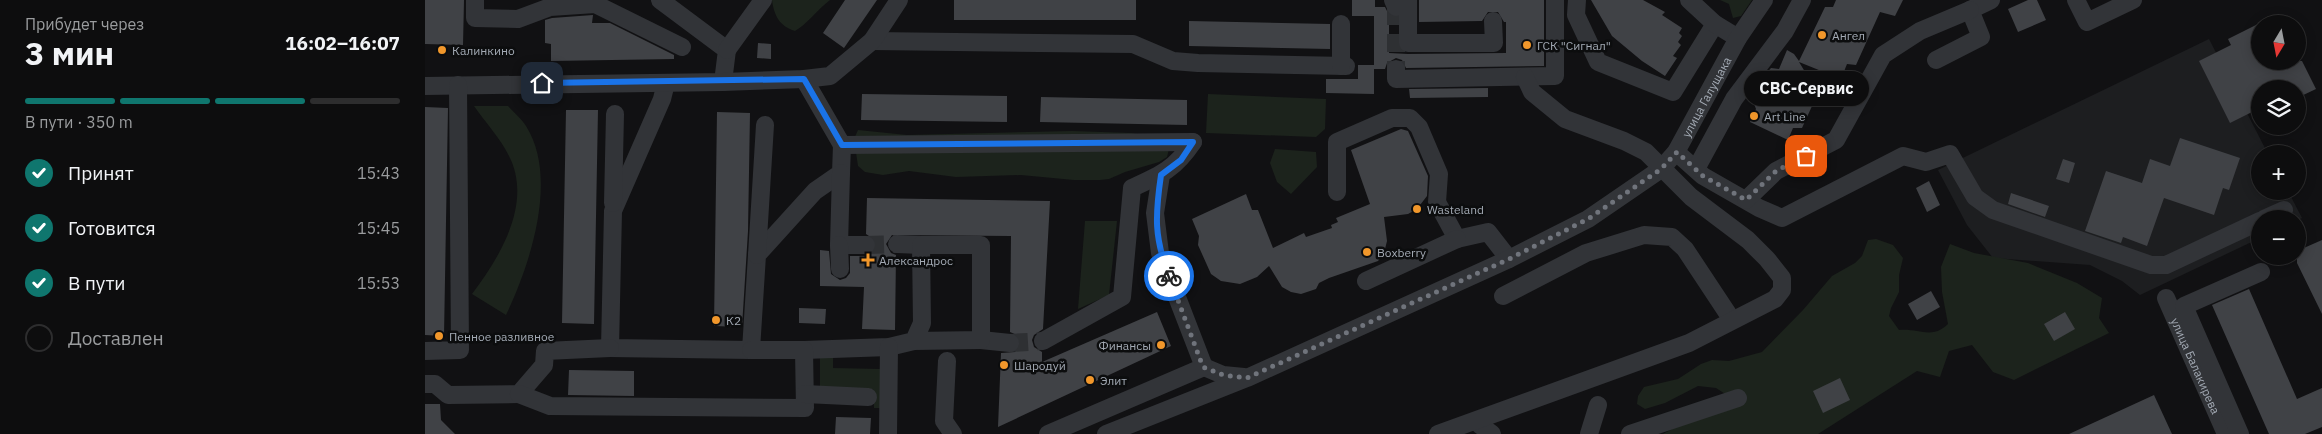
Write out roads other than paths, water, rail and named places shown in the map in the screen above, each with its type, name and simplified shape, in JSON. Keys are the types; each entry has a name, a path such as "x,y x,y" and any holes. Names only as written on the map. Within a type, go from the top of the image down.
{"street":[{"path":"475,0 475,18 518,19 550,7 595,4 682,47"},
{"path":"660,0 727,50"},
{"path":"723,82 727,50 763,0"},
{"path":"425,86 723,82 804,79 830,76 872,41 899,0"},
{"path":"1396,69 1396,79 1555,76 1555,0"},
{"path":"1577,0 1576,15 1598,62 1673,92 1715,24"},
{"path":"1689,0 1715,24 1738,38"},
{"name":"улица Галущака","path":"1106,434 1247,378 1509,259 1588,219 1661,169 1677,152 1738,38 1764,0"},
{"path":"1696,169 1734,100 1785,31 1802,0"},
{"path":"1746,200 1776,171 1836,140 1883,55 1920,31 1991,0"},
{"path":"2076,0 2087,22 2133,0"},
{"path":"1399,2 1408,43 1494,43 1493,22"},
{"path":"1936,60 1981,37 1970,10"},
{"path":"872,41 1133,44 1173,60 1198,63 1344,66 1341,24"},
{"path":"1439,434 1689,343 1775,299 1782,290 1782,278 1767,259 1747,240 1691,198 1646,152 1623,141 1565,119 1532,92 1525,77"},
{"path":"804,79 842,145 840,269"},
{"path":"613,211 662,99 666,83"},
{"path":"425,351 461,350 458,86"},
{"path":"610,348 615,114"},
{"path":"1337,192 1337,142 1392,118 1409,118 1419,126 1439,174 1437,202 1457,239"},
{"path":"751,350 765,124"},
{"path":"842,145 1193,142 1181,160 1161,175 1132,188 1122,297 1043,341"},
{"path":"1677,152 1703,176 1782,218 1903,156 1925,162 1949,154 1975,197 1993,210 2151,265 2166,265 2251,225"},
{"path":"757,255 815,191 841,173"},
{"path":"1161,175 1155,213 1160,253 1203,367"},
{"path":"1366,281 1457,239 1488,232 1509,259"},
{"path":"1503,296 1586,253 1644,235 1672,237 1685,249 1732,320"},
{"path":"897,244 981,245 981,340"},
{"path":"839,245 866,245"},
{"path":"914,341 922,323 921,245"},
{"path":"2240,434 2184,306 2261,272"},
{"name":"улица Балакирева","path":"2166,298 2226,434"},
{"path":"519,394 544,365 545,351 610,348 804,350 889,347 914,341 981,340 1010,343"},
{"path":"887,434 889,347"},
{"path":"425,384 435,384 448,395 519,394 550,406 805,408 804,350"},
{"path":"947,362 944,421 953,434"},
{"path":"1049,434 1203,367 1223,375 1247,378"},
{"path":"805,394 868,396"},
{"path":"1630,434 1738,398"},
{"path":"1589,434 1598,405"}],"tunnel":[{"path":"1396,7 1396,69"},
{"path":"866,245 897,244"},
{"path":"1010,343 1043,341"}],"place":[{"name":"Ангел","path":"1822,35"},
{"name":"ГСК \"Сигнал\"","path":"1527,45"},
{"name":"Калинкино","path":"442,50"},
{"name":"Art Line","path":"1754,116"},
{"name":"СВС-Сервис","path":"1806,156"},
{"name":"Wasteland","path":"1417,209"},
{"name":"Boxberry","path":"1367,252"},
{"name":"Александрос","path":"868,260"},
{"name":"К2","path":"716,320"},
{"name":"Пенное разливное","path":"439,336"},
{"name":"Финансы","path":"1161,345"},
{"name":"Шародуй","path":"1004,365"},
{"name":"Элит","path":"1090,380"}]}
